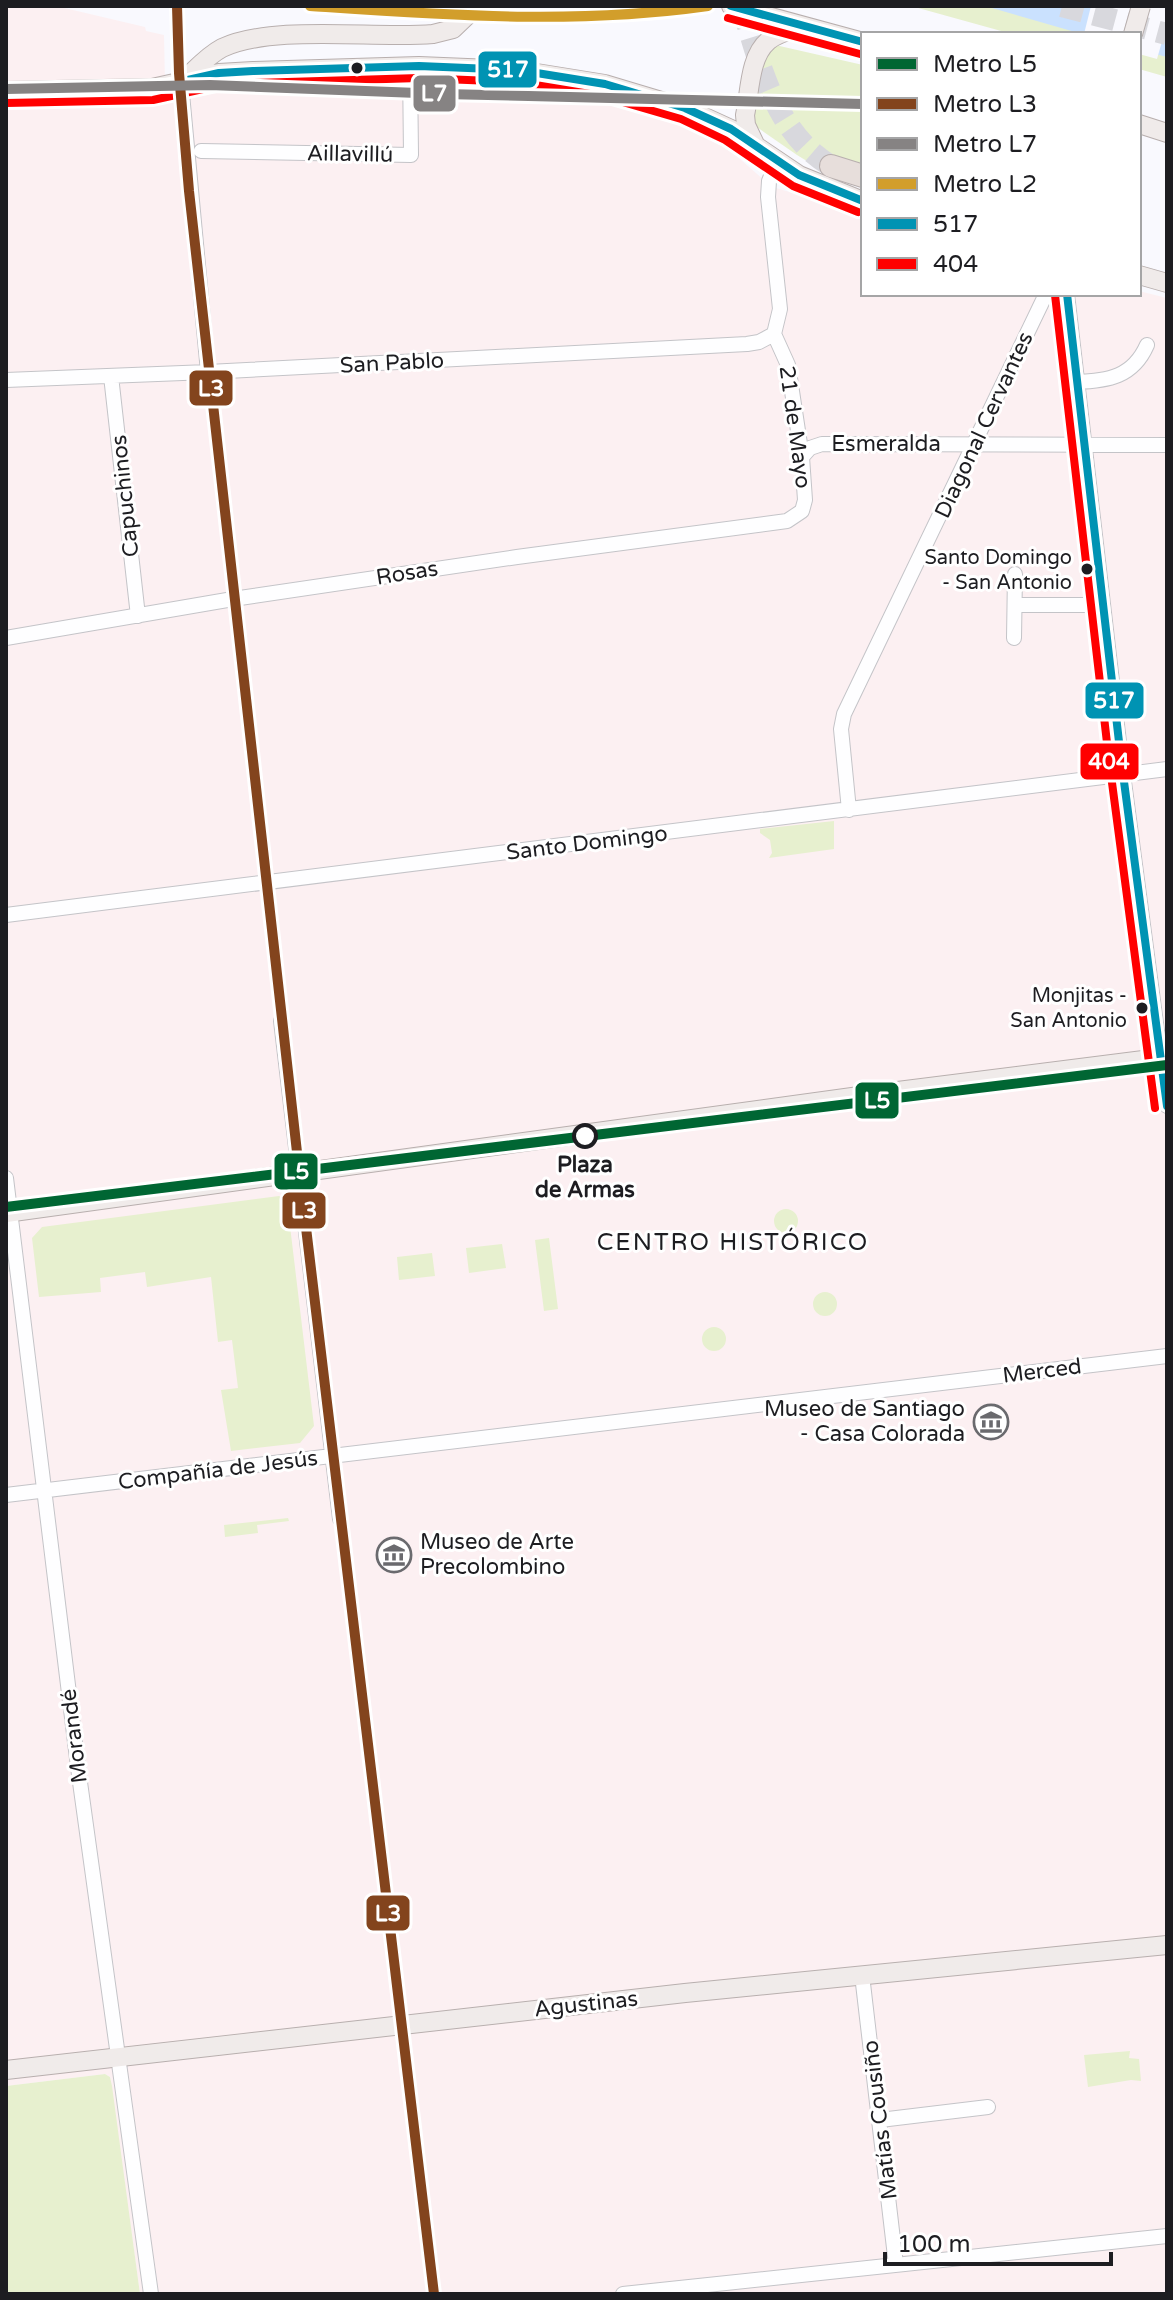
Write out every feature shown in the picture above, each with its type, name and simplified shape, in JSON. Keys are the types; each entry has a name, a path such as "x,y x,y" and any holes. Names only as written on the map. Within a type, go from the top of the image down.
{"highway":[{"path":"831,166 861,175"}],"main road":[{"path":"181,83 213,53 244,41 275,36 433,34 453,29 477,6"},
{"path":"731,6 861,41"},
{"path":"1134,32 1141,6"},
{"path":"755,144 745,115 759,51 767,41 804,26"},
{"path":"6,91 129,89 181,83 229,72 410,67 518,70 605,84 685,108 731,129 777,161 823,187 861,200"},
{"path":"1141,125 1167,133"},
{"path":"1141,276 1167,283"},
{"path":"8,1213 874,1094 1164,1058"},
{"name":"Agustinas","path":"6,2070 862,1975 1167,1945"}],"street":[{"name":"Aillavillú","path":"201,151 411,155 410,67"},
{"path":"181,83 208,372"},
{"name":"21 de Mayo","path":"777,161 769,181 768,197 780,309 774,334 788,365 802,457 805,507"},
{"name":"Diagonal Cervantes","path":"849,810 841,729 850,701 1045,296"},
{"path":"1067,296 1102,605 1164,1058 1167,1106"},
{"name":"San Pablo","path":"6,380 753,344 774,334"},
{"path":"1076,382 1118,377 1138,361 1147,345"},
{"name":"Capuchinos","path":"111,376 138,616"},
{"name":"Esmeralda","path":"802,457 810,448 822,444 1167,445"},
{"name":"Rosas","path":"6,638 499,560 787,521 805,507"},
{"path":"1014,638 1015,574"},
{"path":"1015,605 1102,605"},
{"name":"Santo Domingo","path":"6,915 1167,769"},
{"path":"281,1021 340,1519"},
{"name":"Morandé","path":"6,1178 79,1775 151,2294"},
{"name":"Merced","path":"620,1420 1167,1356"},
{"name":"Compañía de Jesús","path":"6,1495 620,1420"},
{"name":"Matías Cousiño","path":"862,1975 896,2265"},
{"path":"880,2120 988,2107"},
{"path":"623,2294 1167,2236"}],"shaded area":[{"path":"6,6 56,6 145,27 146,31 164,35 165,83 243,74 460,75 534,83 607,98 701,134 733,153 772,187 861,212 861,296 1141,296 1141,292 1167,298 1167,2294 140,2294 110,2077 105,2074 6,2086"}],"green space":[{"path":"911,6 1167,6 1167,77 1141,70 1141,32 1005,32"},
{"path":"762,42 861,65 861,166 828,174 748,121"},
{"path":"834,821 834,849 769,858 772,853 770,840 760,833 760,829"},
{"path":"279,1196 287,1201 314,1426 300,1443 231,1451 221,1390 238,1388 232,1340 218,1342 211,1277 147,1287 145,1272 100,1278 101,1292 39,1297 32,1238 42,1227"},
{"path":"786,1209 797,1216 798,1221 791,1232 786,1233 775,1226 774,1221 781,1210"},
{"path":"549,1238 558,1309 544,1311 535,1240"},
{"path":"502,1244 506,1268 469,1273 466,1248"},
{"path":"432,1253 435,1276 399,1280 397,1257"},
{"path":"825,1292 834,1295 837,1304 834,1313 825,1316 816,1313 813,1304 816,1295"},
{"path":"714,1327 723,1330 726,1339 723,1348 714,1351 705,1348 702,1339 705,1330"},
{"path":"288,1518 289,1521 257,1525 258,1533 225,1537 224,1525"},
{"path":"1130,2051 1129,2058 1139,2059 1141,2081 1088,2087 1084,2055"},
{"path":"105,2074 110,2077 112,2086 140,2294 6,2294 6,2086"}],"water":[{"path":"985,6 1167,6 1167,57 1141,50 1141,32 1075,32"}],"pier":[{"path":"1091,6 1167,6 1167,24 1157,59 1141,55 1141,32 1084,32"}],"tunnel":[{"path":"742,6 763,74 783,116 812,152 831,166"},
{"path":"1062,6 1167,34"}],"metro line":[{"name":"L3","path":"177,6 189,191 298,1161 434,2294"},
{"name":"L2","path":"310,6 559,17 708,6"},
{"name":"L7","path":"6,89 210,85 861,104"},
{"name":"L5","path":"6,1207 1167,1065"}],"transit line":[{"name":"517","path":"731,6 861,41"},
{"name":"404","path":"728,18 860,54"},
{"name":"517","path":"6,91 152,88 219,73 253,71 419,66 518,70 605,84 685,108 731,129 799,175 861,200"},
{"name":"404","path":"6,103 153,100 221,85 254,83 419,78 517,82 602,96 681,119 725,140 793,186 858,212"},
{"name":"404","path":"1055,296 1109,760 1155,1108"},
{"name":"517","path":"1067,296 1121,759 1167,1106"}],"place":[{"name":"Santo Domingo - San Antonio","path":"1087,569"},
{"name":"Monjitas - San Antonio","path":"1142,1008"},
{"name":"Plaza de Armas","path":"585,1136"},
{"name":"Museo de Santiago - Casa Colorada","path":"991,1422"},
{"name":"Museo de Arte Precolombino","path":"394,1555"}],"district":[{"name":"CENTRO HISTÓRICO","path":"733,1242"}]}
